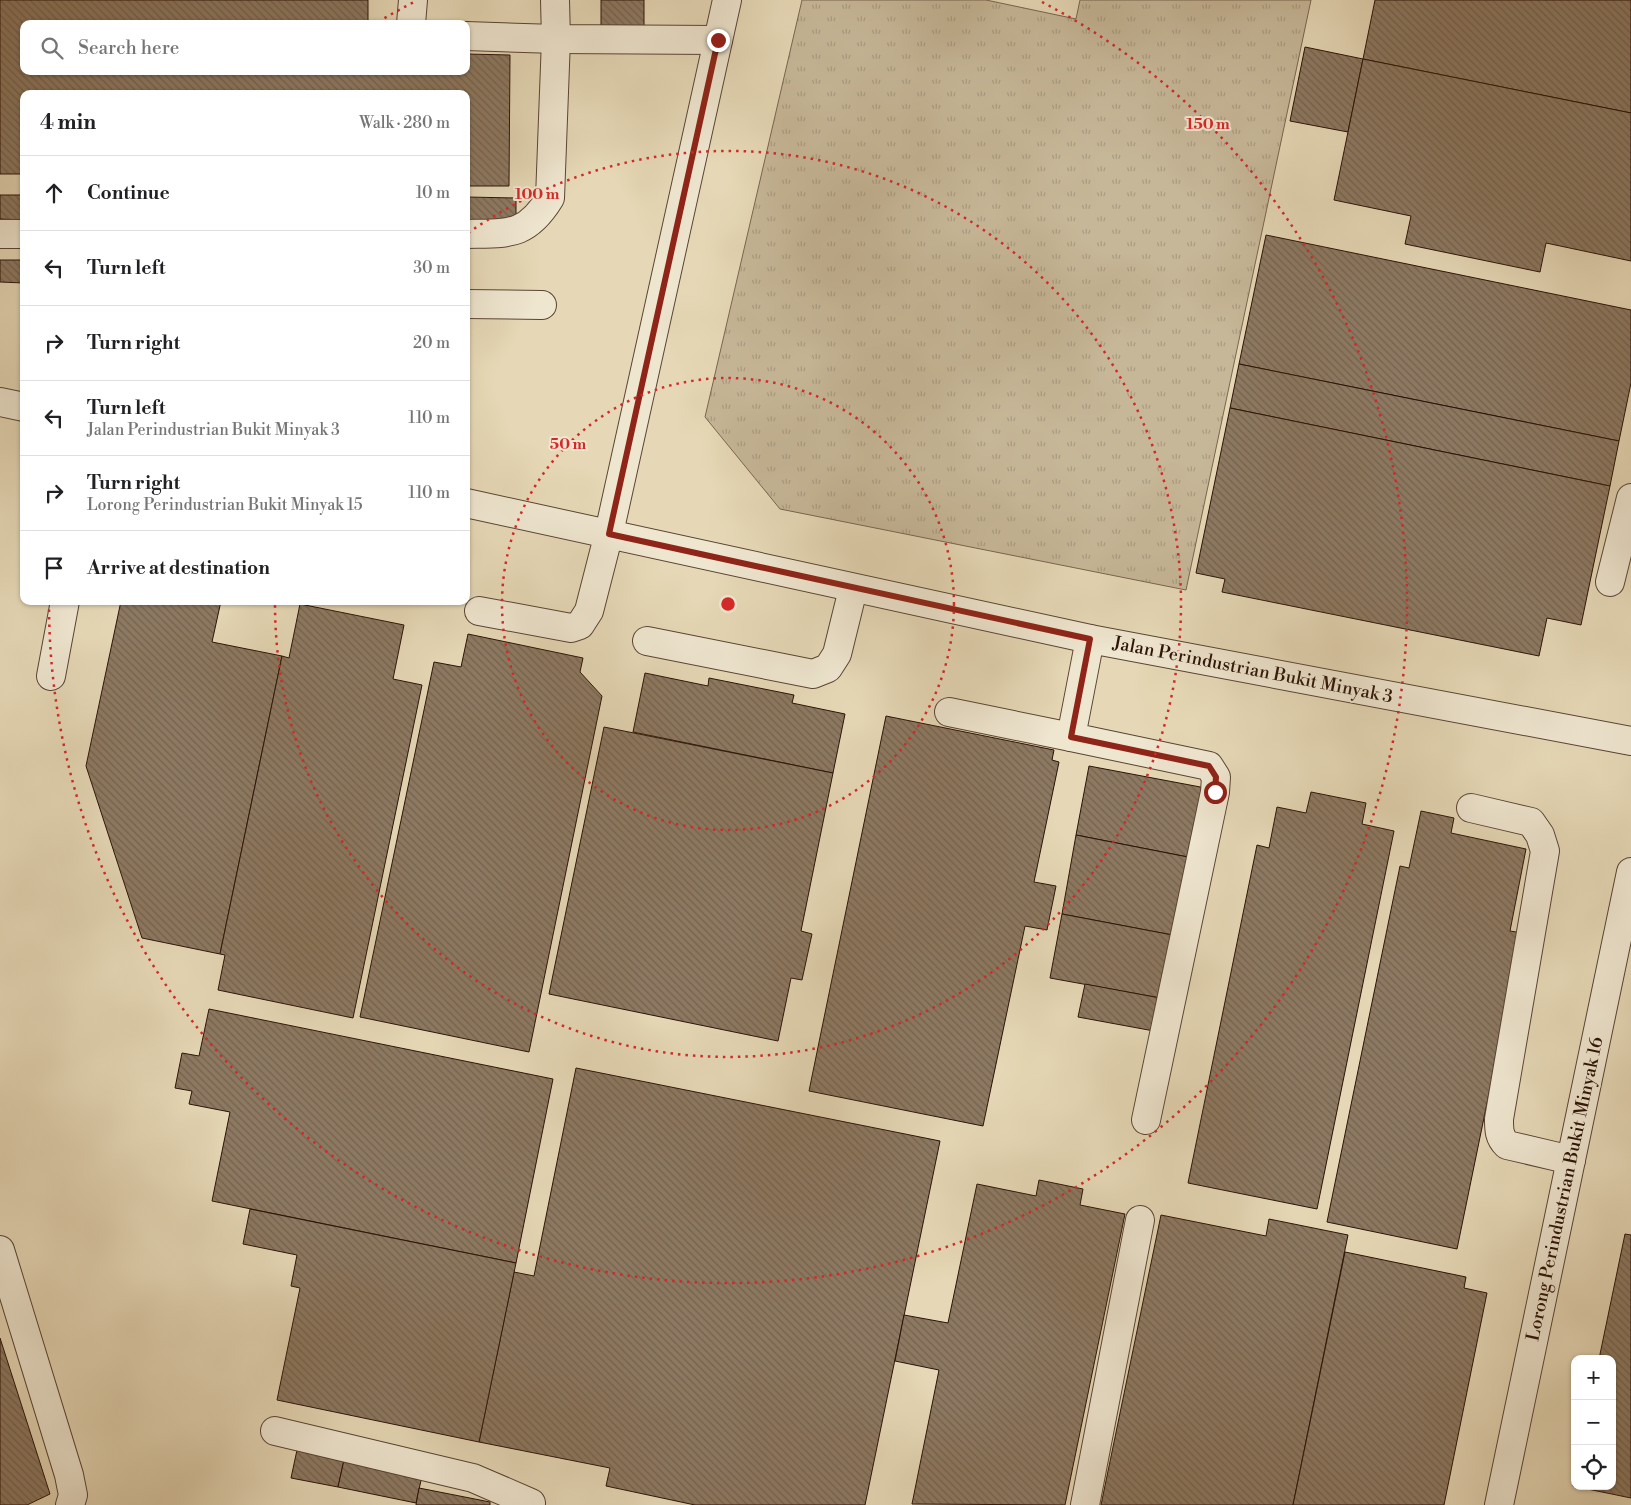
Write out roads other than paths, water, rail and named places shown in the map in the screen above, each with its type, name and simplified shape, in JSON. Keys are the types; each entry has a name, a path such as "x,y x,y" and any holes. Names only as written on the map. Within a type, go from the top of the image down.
{"street":[{"path":"411,20 412,0"},
{"path":"470,234 504,234 524,228 540,215 550,198 556,0"},
{"path":"479,611 571,628 580,625 589,611 609,534 727,0"},
{"path":"470,36 556,39 718,40"},
{"path":"0,234 20,234"},
{"path":"470,304 542,305"},
{"path":"0,402 20,406"},
{"path":"1610,582 1631,498"},
{"name":"Jalan Perindustrian Bukit Minyak 3","path":"470,504 853,589 1090,639 1631,741"},
{"path":"647,641 813,674 828,668 837,654 853,589"},
{"path":"51,676 63,605"},
{"path":"1071,737 1090,639"},
{"path":"949,712 1209,766 1216,777 1214,801 1146,1120"},
{"path":"1471,808 1531,822 1540,835 1545,851 1498,1120 1498,1130 1501,1139 1507,1145 1571,1160"},
{"name":"Lorong Perindustrian Bukit Minyak 16","path":"1499,1505 1631,872"},
{"path":"1085,1505 1140,1220"},
{"path":"0,1250 69,1475 73,1495 70,1505"},
{"path":"275,1431 473,1478 534,1504"}]}
